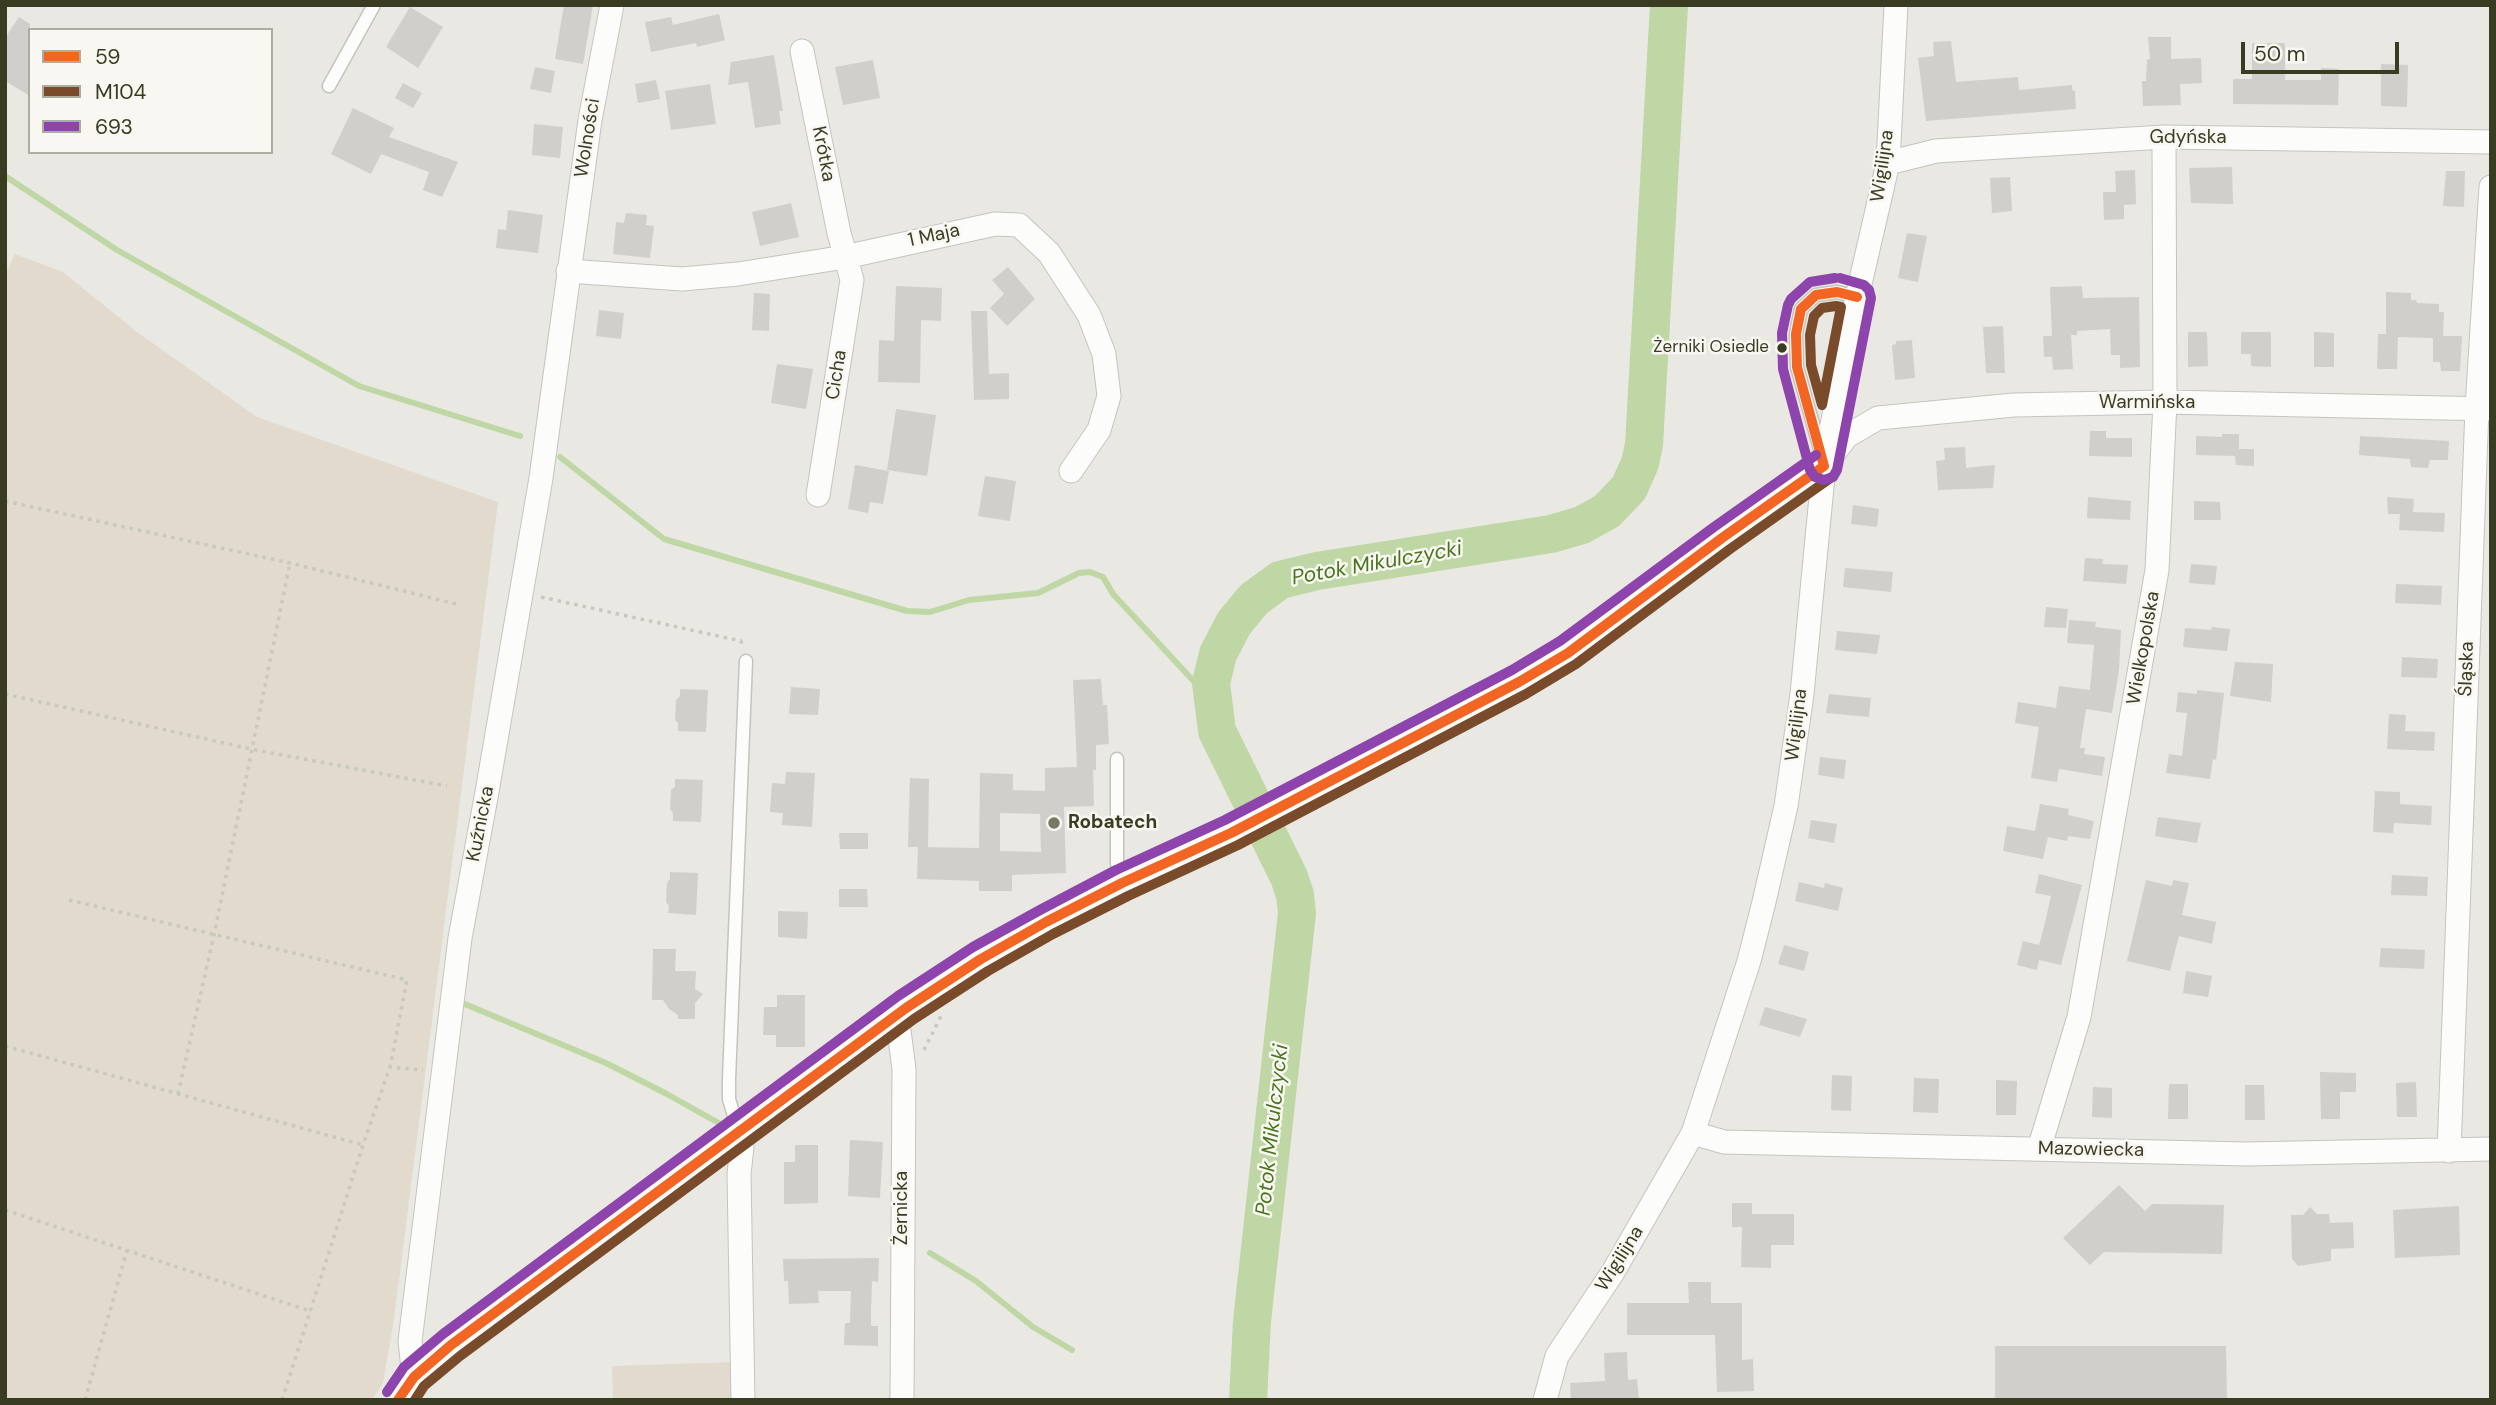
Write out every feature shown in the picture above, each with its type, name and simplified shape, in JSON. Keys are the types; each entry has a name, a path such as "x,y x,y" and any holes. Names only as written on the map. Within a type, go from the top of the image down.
{"street":[{"name":"Wolności","path":"568,271 590,120 612,5"},
{"name":"Wigilijna","path":"1545,1400 1557,1356 1613,1272 1693,1133 1749,961 1786,806 1802,694 1824,466 1857,297 1888,163 1896,5"},
{"name":"Krótka","path":"802,51 845,257"},
{"name":"Gdyńska","path":"1888,163 1936,151 2164,137 2491,142"},
{"name":"Wielkopolska","path":"2039,1149 2080,1017 2157,570 2165,402 2164,137"},
{"name":"Śląska","path":"2449,1151 2484,409 2491,187"},
{"name":"1 Maja","path":"568,271 682,279 738,274 845,257 995,224 1019,225 1049,253 1089,315 1104,354 1109,396 1106,408 1099,430 1071,471"},
{"name":"Cicha","path":"818,495 852,281 845,257"},
{"name":"Kuźnicka","path":"414,1377 410,1341 460,938 545,451 568,271"},
{"name":"Warmińska","path":"1824,466 1847,436 1878,418 2014,405 2165,402 2484,409"},
{"path":"398,1400 414,1377 461,1337 892,1018 981,959 1122,883 1292,803 1418,737 1568,653 1824,466"},
{"name":"Żernicka","path":"892,1018 899,1031 904,1069 902,1400"},
{"path":"739,1133 742,1147 739,1174 743,1400"},
{"name":"Mazowiecka","path":"1693,1133 1724,1142 2246,1154 2491,1149"}],"lane":[{"path":"329,86 374,5"},
{"path":"1824,466 1797,368 1796,334 1801,309 1816,295 1837,292 1857,297"},
{"path":"739,1133 729,1099 729,1079 746,662"},
{"path":"1117,759 1117,863 1122,883"}],"path":[{"path":"5,501 290,563 456,604"},
{"path":"178,1094 214,935 290,563"},
{"path":"522,593 741,642 746,662"},
{"path":"5,694 251,749 447,786"},
{"path":"69,900 407,980 390,1068 282,1400"},
{"path":"5,1046 363,1145"},
{"path":"390,1068 442,1071"},
{"path":"5,1210 310,1311"},
{"path":"85,1400 127,1250"}],"shaded area":[{"path":"15,254 63,272 137,332 257,417 498,502 394,1319 383,1383 372,1400 5,1400 5,276"},
{"path":"737,1362 738,1400 613,1400 612,1366"}],"building":[{"path":"564,5 593,5 583,64 555,59"},
{"path":"410,7 443,27 418,68 386,47"},
{"path":"719,14 725,40 697,47 696,43 651,52 645,22 671,17 673,25"},
{"path":"19,17 30,24 28,95 5,81 5,38"},
{"path":"2148,37 2171,37 2171,59 2201,58 2202,83 2180,84 2181,105 2143,106 2142,81 2146,81 2147,60 2150,59"},
{"path":"1951,41 1956,82 2018,77 2019,90 2072,85 2076,109 1926,121 1918,58 1934,56 1933,42"},
{"path":"2252,43 2285,43 2285,80 2321,80 2321,68 2339,69 2338,105 2233,104 2233,79 2252,79"},
{"path":"774,55 783,111 779,111 781,124 755,128 748,82 728,85 731,62"},
{"path":"873,60 880,98 843,105 835,67"},
{"path":"2381,64 2408,65 2407,107 2381,106"},
{"path":"535,67 555,71 551,93 530,89"},
{"path":"656,80 660,99 638,103 635,84"},
{"path":"403,83 422,93 413,108 395,98"},
{"path":"710,84 716,124 671,130 665,91"},
{"path":"353,108 394,128 389,137 458,162 442,197 423,190 429,172 381,154 371,174 331,154"},
{"path":"534,124 563,127 560,158 532,155"},
{"path":"2232,167 2233,204 2191,203 2189,168"},
{"path":"2135,170 2136,204 2124,205 2124,219 2104,220 2103,192 2116,192 2115,171"},
{"path":"2446,171 2465,171 2464,207 2443,206"},
{"path":"2010,177 2012,211 1992,213 1990,178"},
{"path":"791,203 799,237 760,246 752,212"},
{"path":"508,210 543,215 538,253 496,248 498,229 506,230"},
{"path":"626,213 647,215 646,225 654,226 650,258 613,254 616,222 624,223"},
{"path":"1907,233 1927,236 1918,282 1898,278"},
{"path":"1008,267 1035,299 1007,326 990,308 1004,294 992,280"},
{"path":"896,286 942,288 941,321 921,320 920,383 878,382 879,340 894,341"},
{"path":"2082,286 2083,298 2139,297 2140,367 2120,368 2120,355 2111,355 2110,329 2077,331 2077,335 2071,335 2073,369 2053,370 2052,357 2044,357 2043,336 2052,336 2050,287"},
{"path":"2386,292 2411,293 2411,300 2416,300 2417,303 2439,304 2439,312 2444,312 2443,336 2462,336 2460,371 2441,371 2440,362 2433,362 2433,338 2398,337 2397,369 2377,369 2378,334 2386,334"},
{"path":"754,293 770,294 769,331 752,330"},
{"path":"599,310 624,313 621,339 596,336"},
{"path":"971,311 987,311 989,374 1009,373 1009,399 974,400"},
{"path":"2003,326 2005,373 1986,373 1983,327"},
{"path":"2188,332 2207,332 2208,366 2188,367"},
{"path":"2241,332 2271,332 2271,367 2251,366 2251,354 2241,354"},
{"path":"2314,332 2334,333 2334,367 2314,367"},
{"path":"1912,340 1915,378 1895,380 1892,345 1896,344 1896,341"},
{"path":"777,364 813,369 806,409 771,403"},
{"path":"896,409 936,415 927,476 887,470"},
{"path":"2090,431 2106,431 2106,438 2132,438 2132,457 2089,456"},
{"path":"2222,434 2239,434 2239,449 2254,449 2254,466 2236,465 2235,456 2196,455 2196,436 2222,437"},
{"path":"2360,436 2449,441 2448,460 2430,460 2428,468 2411,467 2410,459 2359,455"},
{"path":"1965,447 1966,468 1995,465 1993,488 1938,490 1936,461 1945,460 1944,448"},
{"path":"855,465 889,471 883,504 870,502 868,513 848,509"},
{"path":"985,476 1016,481 1010,521 978,516"},
{"path":"2088,497 2131,501 2130,520 2087,518"},
{"path":"2387,497 2414,499 2413,512 2445,513 2444,532 2399,530 2400,514 2388,514"},
{"path":"2194,501 2220,502 2221,520 2194,520"},
{"path":"1853,505 1879,509 1877,527 1851,524"},
{"path":"2085,558 2103,559 2102,564 2128,565 2126,584 2083,581"},
{"path":"2191,564 2217,566 2215,585 2189,583"},
{"path":"1845,568 1893,572 1891,592 1843,587"},
{"path":"2396,584 2442,586 2441,605 2395,603"},
{"path":"2046,607 2068,609 2066,628 2044,627"},
{"path":"2069,620 2096,622 2095,627 2121,630 2119,670 2112,713 2086,709 2080,748 2085,748 2084,754 2105,757 2102,776 2059,769 2057,782 2031,778 2039,727 2015,723 2018,702 2056,708 2059,686 2090,690 2094,645 2067,643"},
{"path":"2212,627 2230,629 2227,651 2183,647 2185,628 2211,630"},
{"path":"1837,631 1880,635 1877,654 1835,650"},
{"path":"2402,657 2438,659 2437,678 2401,677"},
{"path":"2235,662 2273,664 2271,702 2230,696"},
{"path":"1101,679 1103,705 1107,705 1109,744 1096,745 1096,770 1093,770 1094,806 1064,807 1066,873 1012,875 1012,891 979,891 979,881 917,879 918,847 979,848 980,773 1013,774 1013,790 1045,791 1045,768 1077,767 1073,680","holes":["1000,813 1040,814 1041,852 1000,851"]},
{"path":"791,687 820,689 818,715 789,714"},
{"path":"680,689 708,690 706,732 678,731 678,723 675,720 676,700 680,696"},
{"path":"2197,690 2224,693 2216,760 2213,759 2210,779 2166,773 2169,754 2182,756 2187,713 2176,712 2178,692 2197,694"},
{"path":"1829,694 1871,698 1869,717 1826,713"},
{"path":"2389,714 2406,715 2405,731 2435,732 2434,751 2387,749"},
{"path":"1820,757 1846,760 1844,779 1818,775"},
{"path":"786,772 815,773 812,827 782,825 783,813 770,812 772,783 785,784"},
{"path":"910,778 929,779 928,847 908,847"},
{"path":"675,779 703,780 701,822 673,821 670,809 671,790 675,787"},
{"path":"2375,791 2400,792 2400,804 2432,806 2431,825 2394,823 2393,833 2373,832"},
{"path":"2040,804 2069,809 2068,815 2094,821 2090,839 2068,836 2067,841 2048,837 2043,859 2003,851 2007,826 2035,831"},
{"path":"2158,817 2201,823 2197,843 2155,836"},
{"path":"1811,820 1837,824 1834,843 1808,838"},
{"path":"839,833 868,833 868,849 840,849"},
{"path":"670,872 698,873 696,915 668,913 669,906 666,902"},
{"path":"2039,874 2082,885 2061,965 2039,960 2037,970 2017,965 2023,941 2039,945 2044,927 2051,896 2035,893"},
{"path":"2392,875 2428,877 2427,896 2391,895"},
{"path":"2146,880 2172,886 2173,880 2189,883 2182,915 2216,922 2212,944 2179,936 2170,971 2127,961"},
{"path":"1799,882 1824,888 1825,883 1843,888 1838,911 1795,901"},
{"path":"839,889 867,889 868,907 839,907"},
{"path":"778,911 808,912 807,939 778,937"},
{"path":"1784,945 1809,952 1804,971 1778,964"},
{"path":"2381,948 2425,950 2424,969 2379,967"},
{"path":"653,949 676,949 675,971 696,971 695,989 703,994 695,1003 695,1019 678,1019 678,1015 669,1009 663,1000 652,1000"},
{"path":"2186,971 2212,976 2208,997 2183,993"},
{"path":"777,995 805,995 805,1047 776,1047 776,1035 763,1035 764,1007 777,1007"},
{"path":"1765,1007 1807,1019 1800,1037 1759,1025"},
{"path":"2320,1072 2356,1073 2356,1092 2340,1092 2340,1119 2321,1119"},
{"path":"1832,1075 1852,1076 1851,1111 1831,1110"},
{"path":"1914,1078 1939,1079 1938,1113 1913,1112"},
{"path":"1996,1080 2017,1081 2016,1115 1996,1115"},
{"path":"2416,1082 2417,1117 2397,1117 2396,1083"},
{"path":"2169,1084 2188,1084 2188,1119 2168,1119"},
{"path":"2245,1085 2264,1085 2265,1120 2245,1120"},
{"path":"2093,1087 2112,1088 2112,1118 2092,1117"},
{"path":"850,1140 883,1142 880,1198 848,1196"},
{"path":"795,1145 818,1145 818,1203 784,1204 784,1162 795,1162"},
{"path":"2119,1185 2145,1211 2152,1204 2224,1205 2222,1254 2104,1252 2090,1265 2063,1238"},
{"path":"1732,1203 1752,1203 1752,1214 1794,1214 1794,1245 1771,1245 1771,1268 1741,1267 1742,1227 1732,1227"},
{"path":"2459,1206 2460,1255 2395,1258 2393,1210"},
{"path":"2310,1207 2317,1214 2329,1214 2330,1223 2353,1222 2354,1248 2331,1249 2331,1261 2298,1266 2292,1259 2291,1215 2303,1215"},
{"path":"879,1258 878,1282 872,1281 871,1313 871,1326 878,1326 878,1346 844,1345 845,1323 850,1323 851,1291 818,1291 819,1303 789,1304 783,1259"},
{"path":"1688,1282 1711,1282 1711,1303 1742,1303 1742,1360 1753,1359 1754,1391 1717,1392 1715,1335 1627,1335 1627,1303 1689,1303"},
{"path":"1995,1346 2226,1346 2227,1400 1995,1400"},
{"path":"1627,1352 1628,1380 1637,1379 1639,1400 1571,1400 1570,1383 1605,1381 1604,1353"}],"waterway":[{"name":"Potok Mikulczycki","path":"1248,1400 1252,1321 1297,913 1289,877 1217,731 1211,683 1218,654 1234,623 1254,599 1280,580 1317,571 1551,534 1582,525 1607,511 1629,488 1640,463 1644,445 1669,5"},
{"path":"5,176 117,250 359,386 520,436"},
{"path":"560,457 664,539 907,611 930,612 969,600 1038,593 1079,573 1090,572 1103,577 1113,594 1212,701"},
{"path":"460,1002 606,1063 724,1126"},
{"path":"930,1253 976,1281 1033,1327 1072,1350"}],"transit line":[{"name":"693","path":"1835,278 1810,282 1791,299 1782,333 1783,369 1810,470 1815,477 1824,480 1833,477 1837,470 1871,298 1864,285 1840,278"},
{"name":"59","path":"1824,466 1797,367 1796,334 1801,309 1816,295 1837,292 1857,297"},
{"name":"M104","path":"1836,306 1841,307 1822,405 1811,365 1810,335 1814,316 1822,308 1836,306"},
{"name":"693","path":"387,1392 404,1367 443,1334 898,996 973,947 1040,910 1116,870 1225,820 1512,670 1560,641 1816,455"},
{"name":"59","path":"398,1400 414,1377 451,1345 906,1008 981,959 1046,922 1122,883 1231,833 1519,682 1568,653 1824,466"},
{"name":"M104","path":"415,1400 424,1386 460,1356 914,1019 988,971 1053,934 1238,845 1526,694 1576,664 1832,477"}],"place":[{"name":"Żerniki Osiedle","path":"1782,348"},
{"name":"Robatech","path":"1054,823"}]}
